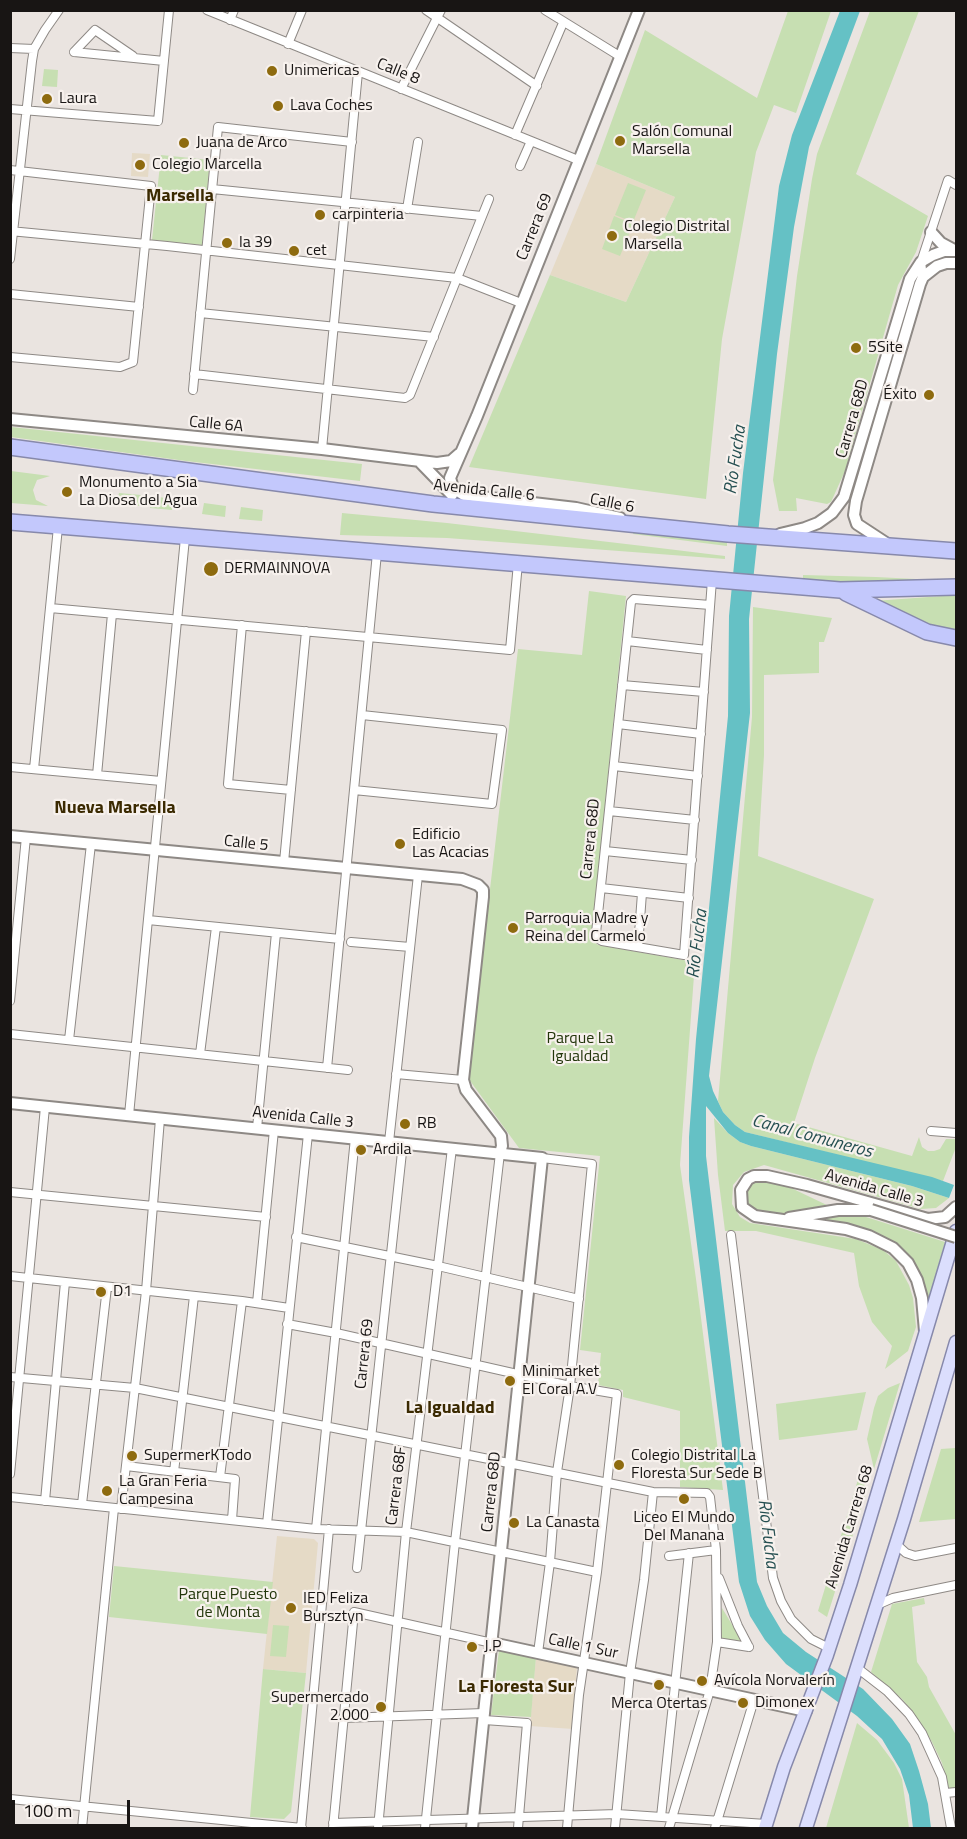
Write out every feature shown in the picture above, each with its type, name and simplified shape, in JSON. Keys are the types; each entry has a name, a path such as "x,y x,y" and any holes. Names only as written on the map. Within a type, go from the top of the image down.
{"highway":[{"name":"Avenida Calle 6","path":"10,447 433,504 728,534 957,551"},
{"path":"433,504 460,500"},
{"path":"10,522 840,590 912,590 957,587"},
{"path":"840,590 927,632 957,638"}],"main road":[{"name":"Avenida Carrera 68","path":"766,1826 828,1651 957,1231"},
{"path":"806,1828 957,1342"}],"street":[{"path":"10,259 15,171 34,49 59,10"},
{"path":"10,109 158,121 170,10"},
{"name":"Calle 8","path":"207,10 578,160"},
{"path":"230,20 234,10"},
{"path":"288,44 302,10"},
{"path":"426,10 439,14 537,86"},
{"path":"545,10 621,57"},
{"name":"Carrera 69","path":"451,484 450,476 477,416 639,10"},
{"path":"401,89 439,14"},
{"path":"515,135 564,23"},
{"path":"134,57 94,30 74,52 164,61"},
{"path":"10,48 34,49"},
{"path":"322,449 358,72"},
{"path":"193,390 218,127 352,142"},
{"path":"520,166 531,141"},
{"path":"407,209 418,142"},
{"path":"10,357 120,367 133,362 152,186 15,171"},
{"name":"Carrera 68D","path":"764,537 818,523 832,513 844,497 910,279 921,262 948,180 957,185"},
{"path":"212,189 482,216"},
{"path":"194,374 405,398 410,395 489,199"},
{"path":"12,231 457,278 521,303"},
{"path":"931,232 941,243 955,251"},
{"path":"921,262 933,255 955,251"},
{"name":"Carrera 68D","path":"889,545 859,526 855,519 855,507 921,280 921,262"},
{"path":"921,280 937,266 957,262"},
{"path":"10,294 139,307"},
{"path":"200,313 434,337"},
{"name":"Calle 6A","path":"10,419 322,449 419,461"},
{"path":"419,461 447,463 459,454"},
{"path":"419,461 452,495 460,500"},
{"name":"Calle 6","path":"451,484 456,491 464,495 587,509 648,526"},
{"name":"Calle 6","path":"460,500 580,514 648,526"},
{"path":"34,769 58,527"},
{"path":"129,1115 184,538"},
{"path":"327,1068 377,553"},
{"path":"50,608 510,650 518,563"},
{"path":"642,893 638,947 684,955 710,605 718,581"},
{"name":"Carrera 68D","path":"638,947 597,938 631,600 710,605"},
{"path":"97,775 112,614"},
{"path":"242,625 228,784 291,790"},
{"path":"284,862 306,631"},
{"path":"627,641 707,650"},
{"path":"622,685 704,692"},
{"path":"354,790 492,804 502,730 362,715"},
{"path":"618,724 701,734"},
{"path":"614,766 698,776"},
{"path":"10,767 161,781"},
{"path":"609,811 694,820"},
{"name":"Calle 5","path":"10,836 462,879 478,885 483,890 483,897 463,1080"},
{"path":"10,1001 26,837"},
{"path":"69,1041 91,844"},
{"path":"605,851 692,860"},
{"path":"389,1142 418,875"},
{"path":"601,888 689,898"},
{"path":"148,920 340,939"},
{"path":"200,1054 216,927"},
{"path":"257,1128 276,933"},
{"path":"351,942 410,947"},
{"path":"10,1034 348,1070"},
{"path":"396,1074 463,1080 466,1090 501,1136 502,1146 475,1364 425,1824"},
{"name":"Avenida Calle 3","path":"10,1103 592,1164 579,1299"},
{"path":"10,1474 45,1107"},
{"path":"82,1828 118,1508 126,1466 146,1291 160,1119"},
{"path":"257,1303 274,1130"},
{"path":"931,1131 957,1133"},
{"path":"267,1524 308,1134"},
{"path":"316,1529 355,1138"},
{"name":"Carrera 69","path":"357,1568 403,1143"},
{"name":"Carrera 68F","path":"379,1825 406,1532 452,1148"},
{"name":"Carrera 68D","path":"473,1824 542,1158"},
{"name":"Avenida Calle 3","path":"925,1332 922,1298 917,1280 909,1263 893,1248 869,1236 846,1229 755,1216 742,1207 741,1190 748,1179 754,1176 780,1179 928,1219 945,1217 957,1208"},
{"name":"Avenida Calle 3","path":"780,1179 834,1200 957,1237"},
{"path":"10,1192 266,1217"},
{"name":"Avenida Calle 3","path":"771,1219 838,1210 871,1210"},
{"path":"731,1235 772,1578 791,1619 811,1639 828,1651"},
{"path":"296,1237 485,1276 579,1299 570,1386 557,1472 550,1562 538,1653"},
{"path":"10,1276 289,1308"},
{"path":"45,1501 65,1282"},
{"path":"82,1504 107,1287"},
{"path":"174,1472 194,1296"},
{"path":"220,1477 242,1301"},
{"path":"287,1324 570,1386 617,1394 597,1572 579,1695 567,1828"},
{"path":"10,1377 135,1388 653,1491 704,1492 710,1497 716,1550 717,1642 710,1690 669,1828"},
{"path":"126,1466 235,1479 232,1520"},
{"path":"615,1828 630,1673 644,1580 653,1491"},
{"path":"10,1497 316,1529 406,1532 597,1572"},
{"path":"10,1799 302,1828 329,1529"},
{"path":"896,1544 906,1553 915,1556 957,1548"},
{"path":"669,1556 716,1550"},
{"path":"661,1817 689,1553"},
{"path":"717,1574 749,1647 717,1642"},
{"path":"876,1606 893,1598 957,1585"},
{"name":"Calle 1 Sur","path":"344,1718 354,1612 806,1711"},
{"path":"855,1672 887,1691 915,1722 929,1744 946,1793 951,1828"},
{"path":"716,1825 754,1700"},
{"path":"518,1828 519,1817 527,1723 484,1717 437,1715 344,1718 333,1826 473,1824 519,1817 617,1814 672,1818 716,1825 766,1826"},
{"path":"946,1793 957,1792"}],"shaded area":[{"name":"Colegio Marcella","path":"132,153 150,154 148,177 131,176"},
{"name":"Colegio Distrital Marsella","path":"596,164 675,197 626,302 550,275"},
{"name":"IED Feliza Bursztyn","path":"277,1536 314,1539 318,1543 306,1673 263,1669"},
{"path":"536,1657 577,1666 573,1729 530,1726"}],"green space":[{"path":"788,11 831,11 796,113 774,105 756,152 722,339 706,499 469,467 550,275 626,302 675,197 596,164 645,30 757,98"},
{"path":"870,11 919,11 856,174 928,216 916,252 898,285 845,471 831,502 827,504 796,498 797,511 779,511 773,480 797,276 812,179 817,154"},
{"path":"44,69 58,70 57,87 42,86"},
{"path":"161,155 210,160 202,245 152,240"},
{"path":"628,183 646,190 633,222 615,215"},
{"path":"614,216 633,224 620,256 602,249"},
{"path":"11,427 362,464 360,481 186,461 11,437"},
{"path":"11,471 50,476 37,480 33,490 36,500 48,506 11,503"},
{"path":"119,493 141,495 140,506 117,504"},
{"path":"151,496 173,499 172,510 150,508"},
{"path":"204,503 226,506 225,517 202,514"},
{"path":"241,507 263,510 262,521 239,519"},
{"path":"342,513 643,546 725,556 725,559 447,538 340,535"},
{"path":"634,531 727,540 727,546 633,534"},
{"path":"803,575 936,580 879,586 808,580 803,579"},
{"name":"Parque La Igualdad","path":"589,591 626,596 593,941 598,945 695,962 680,1165 723,1490 680,1487 680,1411 623,1397 623,1390 598,1385 601,1353 580,1350 600,1156 519,1148 468,1078 518,649 582,655"},
{"path":"956,595 956,633 937,629 874,601"},
{"path":"753,607 832,618 824,642 819,642 819,673 764,675 764,755 758,856 874,899 815,1058 794,1123 912,1156 919,1137 922,1147 928,1151 940,1149 946,1139 956,1139 956,1147 943,1181 745,1132 723,1112 718,1101 752,717"},
{"path":"714,1118 728,1133 740,1142 751,1146 912,1186 949,1198 936,1208 921,1209 764,1165 744,1172 733,1185 732,1204 740,1217 750,1223 856,1239 883,1250 896,1261 913,1298 916,1327 908,1351 885,1369 892,1346 872,1322 859,1286 854,1253 756,1231 725,1231"},
{"path":"769,1180 831,1207 762,1215 745,1204 744,1188 753,1181"},
{"path":"850,1215 866,1217 945,1242 927,1306 916,1269 863,1229 836,1222 809,1219"},
{"path":"900,1383 874,1469 867,1439 874,1408 878,1396 888,1388"},
{"path":"866,1392 857,1430 779,1440 776,1404"},
{"path":"955,1448 956,1519 919,1522 941,1449"},
{"path":"860,1473 867,1490 827,1617 818,1611"},
{"name":"Parque Puesto de Monta","path":"114,1566 273,1582 267,1634 109,1617"},
{"path":"924,1598 925,1604 912,1607 917,1662 956,1735 956,1788 949,1789 942,1763 932,1742 912,1711 902,1699 871,1672 892,1604"},
{"path":"722,1608 742,1641 719,1639"},
{"path":"273,1625 289,1626 286,1657 270,1656"},
{"path":"499,1650 536,1657 531,1717 491,1715"},
{"name":"Parque Puesto de Monta","path":"263,1669 306,1673 291,1812 284,1819 250,1817"},
{"path":"857,1723 877,1740 894,1763 902,1779 909,1828 826,1828"}],"water":[{"path":"840,11 860,11 809,147 794,227 777,354 749,619 750,713 709,1076 723,1112 745,1132 932,1177 954,1185 949,1198 912,1186 751,1146 740,1142 728,1133 706,1106 706,1156 757,1582 767,1606 783,1633 806,1652 863,1689 892,1719 910,1744 928,1804 931,1828 913,1828 909,1795 900,1769 882,1739 857,1716 786,1664 765,1640 750,1616 739,1582 689,1180 689,1137 696,1039 728,716 729,616 743,473 779,186 792,135"}],"place":[{"name":"Unimericas","path":"272,71"},
{"name":"Laura","path":"47,99"},
{"name":"Lava Coches","path":"278,106"},
{"name":"Salón Comunal Marsella","path":"620,141"},
{"name":"Juana de Arco","path":"184,143"},
{"name":"Colegio Marcella","path":"140,165"},
{"name":"carpinteria","path":"320,215"},
{"name":"Colegio Distrital Marsella","path":"612,236"},
{"name":"la 39","path":"227,243"},
{"name":"cet","path":"294,251"},
{"name":"5Site","path":"856,348"},
{"name":"Éxito","path":"929,395"},
{"name":"Monumento a Sia La Diosa del Agua","path":"67,492"},
{"name":"DERMAINNOVA","path":"211,569"},
{"name":"Edificio Las Acacias","path":"400,844"},
{"name":"Parroquia Madre y Reina del Carmelo","path":"513,928"},
{"name":"RB","path":"405,1124"},
{"name":"Ardila","path":"361,1150"},
{"name":"D1","path":"101,1292"},
{"name":"Minimarket El Coral A.V","path":"510,1381"},
{"name":"SupermerKTodo","path":"132,1456"},
{"name":"Colegio Distrital La Floresta Sur Sede B","path":"619,1465"},
{"name":"La Gran Feria Campesina","path":"107,1491"},
{"name":"Liceo El Mundo Del Manana","path":"684,1499"},
{"name":"La Canasta","path":"514,1523"},
{"name":"IED Feliza Bursztyn","path":"291,1608"},
{"name":"J.P","path":"472,1647"},
{"name":"Avícola Norvalerín","path":"702,1681"},
{"name":"Merca Otertas","path":"659,1685"},
{"name":"Dimonex","path":"743,1703"},
{"name":"Supermercado 2.000","path":"381,1707"}],"district":[{"name":"Marsella","path":"180,197"},
{"name":"Nueva Marsella","path":"115,809"},
{"name":"La Igualdad","path":"450,1409"},
{"name":"La Floresta Sur","path":"516,1688"}],"water label":[{"name":"Río Fucha","path":"736,460"},
{"name":"Río Fucha","path":"698,944"},
{"name":"Canal Comuneros","path":"812,1137"},
{"name":"Río Fucha","path":"767,1534"}]}
